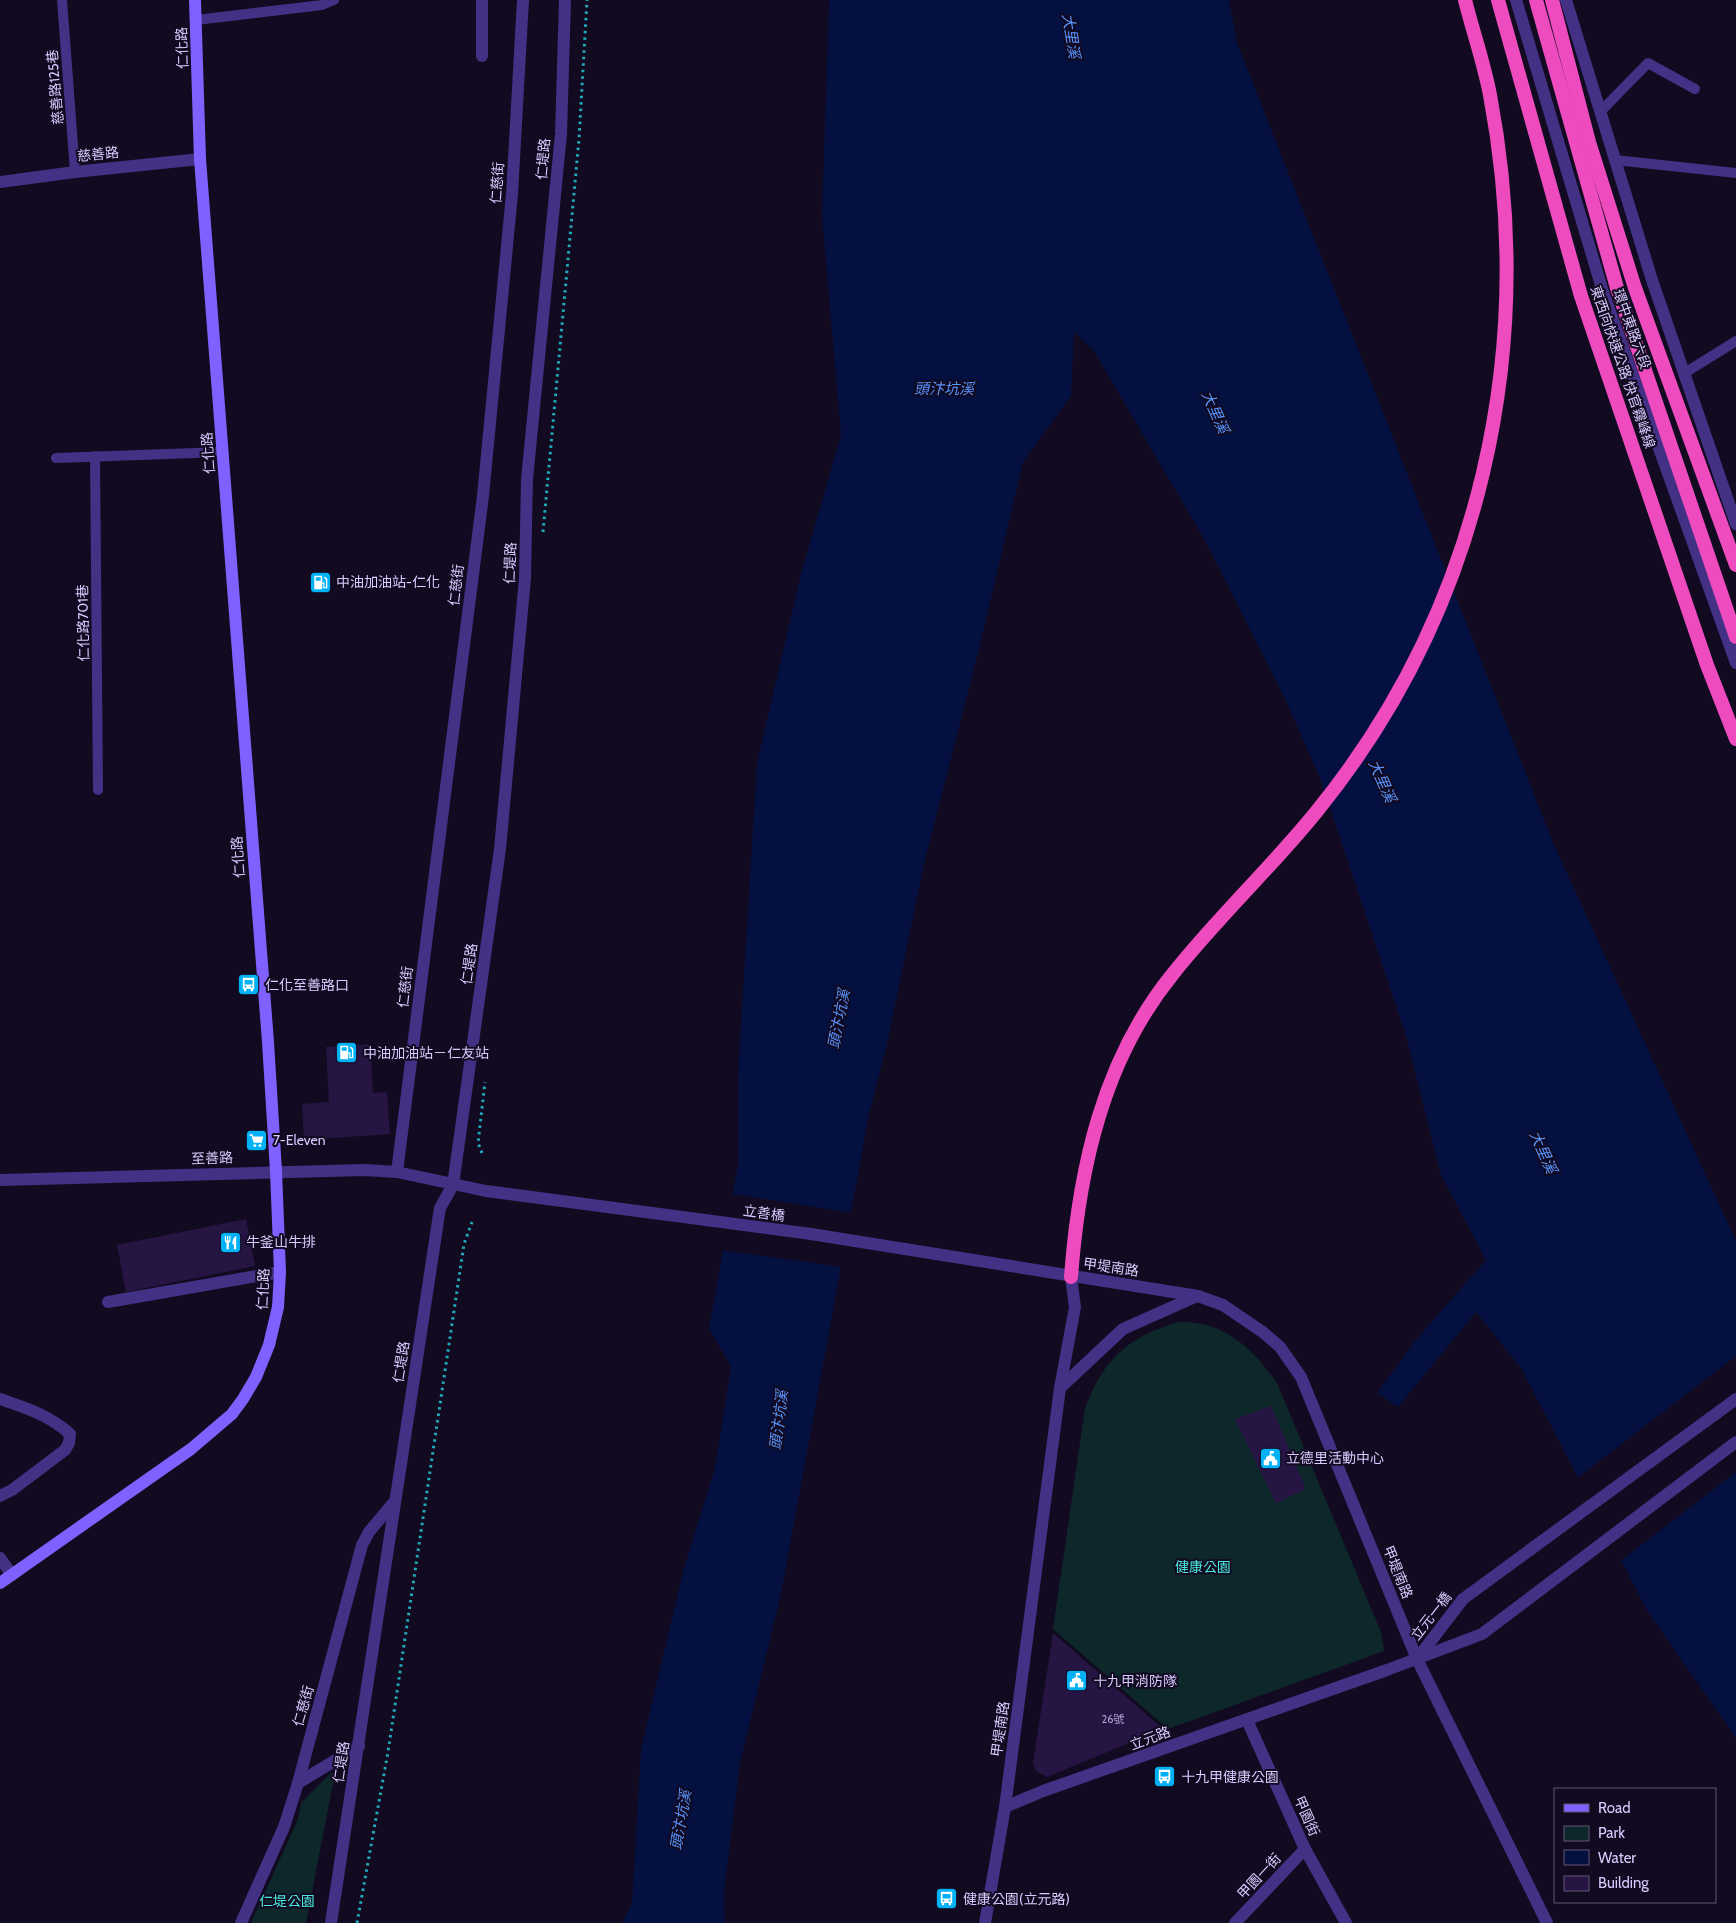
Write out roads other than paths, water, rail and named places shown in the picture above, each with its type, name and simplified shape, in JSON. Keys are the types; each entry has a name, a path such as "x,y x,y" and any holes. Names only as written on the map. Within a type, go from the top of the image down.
{"highway":[{"path":"1071,1277 1074,1242 1083,1187 1097,1120 1110,1081 1126,1044 1144,1013 1170,977 1318,810 1378,727 1405,680 1439,612 1470,525 1487,460 1499,394 1504,332 1506,254 1499,152 1490,98 1465,0"},
{"name":"東西向快速公路 快官霧峰線","path":"1498,0 1581,296 1707,665 1736,739"},
{"name":"東西向快速公路 快官霧峰線","path":"1536,0 1617,288 1736,637"},
{"path":"1552,0 1589,142 1635,288 1736,565"}],"main road":[{"name":"仁化路","path":"0,1583 191,1449 232,1414 243,1399 269,1345 278,1307 280,1272 276,1171 200,159 195,0"}],"street":[{"path":"482,0 482,56"},
{"name":"仁慈街","path":"396,1172 483,496 511,203 523,0"},
{"name":"仁堤路","path":"331,1923 440,1208 453,1185 500,850 525,578 527,478 561,134 565,0"},
{"name":"環中東路六段","path":"1516,0 1603,292 1736,663"},
{"path":"1566,0 1684,374 1736,524"},
{"name":"慈善路","path":"0,182 200,159"},
{"name":"至善路","path":"0,1180 364,1170 396,1172 453,1185"},
{"name":"立善橋","path":"453,1185 811,1234 1071,1277"},
{"path":"108,1302 280,1272"},
{"name":"甲堤南路","path":"1005,1807 1060,1388 1075,1307 1071,1277 1198,1296 1223,1305 1250,1323 1280,1347 1297,1370 1318,1414 1417,1659 1547,1923"},
{"path":"1060,1388 1123,1329 1198,1296"},
{"path":"0,1399 42,1414 57,1422 70,1434 69,1443 65,1450 12,1490 0,1496"},
{"name":"立元一橋","path":"1417,1659 1463,1599 1736,1399"},
{"name":"立元一橋","path":"1417,1659 1482,1634 1736,1442"},
{"name":"仁慈街","path":"241,1923 284,1827 298,1783 362,1545 369,1532 395,1501"},
{"path":"0,1558 12,1575"},
{"name":"立元路","path":"1005,1807 1043,1791 1417,1659"},
{"name":"甲園街","path":"1247,1720 1306,1849 1346,1923"},
{"path":"298,1783 359,1746"},
{"path":"985,1923 1005,1807"},
{"name":"甲園一街","path":"1235,1923 1306,1849"}],"lane":[{"name":"慈善路125巷","path":"62,0 75,172"},
{"path":"196,20 322,5 334,0"},
{"path":"1600,112 1648,63 1695,89"},
{"path":"1615,160 1736,173"},
{"path":"1684,374 1736,341"},
{"path":"56,458 223,452"},
{"name":"仁化路701巷","path":"95,456 98,790"}],"water":[{"path":"829,0 1229,0 1237,43 1554,845 1736,1241 1736,1738 1648,1612 1521,1368 1476,1312 1398,1407 1377,1393 1415,1341 1486,1260 1441,1175 1407,1039 1320,778 1287,703 1207,544 1094,351 1074,332 1071,396 1023,462 979,649 924,864 887,1044 869,1114 781,1594 740,1763 724,1891 725,1923 622,1923 632,1904 641,1749 684,1568 715,1468 731,1366 709,1329 738,1165 738,1073 757,763 801,574 841,435 822,216"}],"place":[{"name":"中油加油站-仁化","path":"320,582"},
{"name":"仁化至善路口","path":"249,985"},
{"name":"中油加油站－仁友站","path":"347,1053"},
{"name":"7-Eleven","path":"257,1140"},
{"name":"牛釜山牛排","path":"230,1242"},
{"name":"立德里活動中心","path":"1270,1458"},
{"name":"十九甲消防隊","path":"1077,1681"},
{"name":"十九甲健康公園","path":"1165,1777"},
{"name":"健康公園(立元路)","path":"947,1899"}],"water label":[{"name":"大里溪","path":"1071,36"},
{"name":"頭汴坑溪","path":"944,389"},
{"name":"大里溪","path":"1215,412"},
{"name":"大里溪","path":"1382,781"},
{"name":"頭汴坑溪","path":"839,1019"},
{"name":"大里溪","path":"1543,1152"},
{"name":"頭汴坑溪","path":"779,1420"},
{"name":"頭汴坑溪","path":"681,1820"}],"park label":[{"name":"健康公園","path":"1203,1567"},
{"name":"仁堤公園","path":"287,1901"}]}
